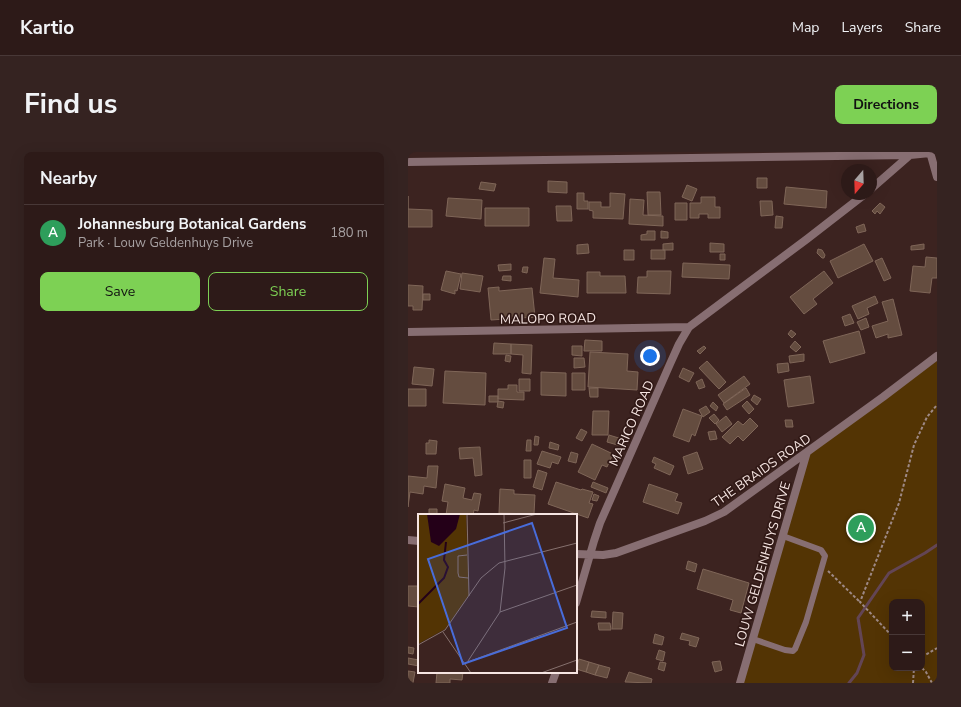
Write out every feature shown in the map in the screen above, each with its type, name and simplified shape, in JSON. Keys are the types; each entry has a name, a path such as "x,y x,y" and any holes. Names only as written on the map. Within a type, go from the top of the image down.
{"street":[{"path":"408,162 910,155 930,152 937,177"},
{"path":"877,184 910,155"},
{"name":"MARICO ROAD","path":"577,600 600,523 679,344 689,327 808,239 857,200"},
{"name":"MALOPO ROAD","path":"408,332 689,327"},
{"name":"THE BRAIDS ROAD","path":"577,554 603,555 616,553 716,517 732,507 883,397 937,356"},
{"name":"LOUW GELDENHUYS DRIVE","path":"740,683 807,452"},
{"path":"408,540 418,541"},
{"path":"552,683 556,673"}],"lane":[{"path":"752,639 784,650 793,651 796,649 806,622 825,556 821,550 783,536"}],"path":[{"path":"860,603 898,503 914,444 927,417 937,405"},
{"path":"823,565 891,635"},
{"path":"925,655 937,648"},
{"path":"913,683 914,671"},
{"path":"925,671 932,683"}],"shaded area":[{"path":"937,361 937,683 742,683 807,455"}],"building":[{"path":"757,178 767,178 767,188 757,188"},
{"path":"548,181 567,182 567,193 548,192"},
{"path":"481,182 496,184 494,191 479,189"},
{"path":"687,185 697,189 692,201 682,197"},
{"path":"786,187 827,191 826,208 784,204"},
{"path":"647,192 660,192 661,215 648,215"},
{"path":"577,193 584,193 584,201 588,201 588,209 577,209"},
{"path":"610,193 625,194 623,219 593,218 593,211 589,210 589,202 601,202 601,207 610,207"},
{"path":"701,197 715,197 715,207 720,207 720,218 708,218 708,214 699,214 699,218 690,218 690,203 701,203"},
{"path":"448,198 482,200 481,219 446,216"},
{"path":"630,199 644,200 643,215 663,216 663,226 629,224"},
{"path":"760,201 772,201 773,215 761,216"},
{"path":"675,203 687,203 687,220 675,220"},
{"path":"880,203 885,207 880,214 877,211 875,214 872,211"},
{"path":"556,206 571,206 572,221 557,221"},
{"path":"485,208 529,208 529,226 485,226"},
{"path":"408,209 432,210 432,227 408,227"},
{"path":"776,216 783,217 782,228 775,228"},
{"path":"864,224 866,231 858,233 856,227"},
{"path":"647,231 655,231 655,240 641,240 641,235 647,234"},
{"path":"661,231 668,232 668,238 661,238"},
{"path":"673,243 673,250 663,250 663,244"},
{"path":"710,243 724,244 724,252 710,252"},
{"path":"588,244 589,253 577,254 577,245"},
{"path":"864,244 873,261 838,278 830,261"},
{"path":"924,244 924,249 911,250 911,246"},
{"path":"818,249 822,250 825,255 824,258 817,253"},
{"path":"624,250 634,250 634,260 624,260"},
{"path":"651,250 665,250 665,259 651,259"},
{"path":"720,254 725,254 725,260 720,260"},
{"path":"926,257 937,258 937,278 932,278 930,293 910,291 913,266 925,267"},
{"path":"544,258 555,259 553,278 579,280 578,297 540,293"},
{"path":"882,258 891,278 884,281 875,261"},
{"path":"683,263 730,265 729,279 682,277"},
{"path":"511,264 511,270 499,271 498,265"},
{"path":"523,267 528,267 527,273 522,272"},
{"path":"446,271 461,274 455,294 441,290"},
{"path":"647,271 671,271 670,294 637,293 638,277 647,277"},
{"path":"824,271 833,283 813,299 817,304 804,314 790,297"},
{"path":"587,272 600,272 600,276 625,276 626,293 587,293"},
{"path":"462,273 483,276 480,292 460,289"},
{"path":"503,276 511,276 511,281 502,280"},
{"path":"408,285 423,286 422,310 413,310 413,306 408,306"},
{"path":"499,287 499,291 532,288 535,317 491,320 488,288"},
{"path":"423,294 430,294 430,300 423,300"},
{"path":"875,296 878,303 867,308 869,314 858,319 852,306"},
{"path":"893,299 902,335 888,338 888,334 876,338 872,326 888,321 882,302"},
{"path":"850,314 854,323 845,326 842,317"},
{"path":"866,318 869,327 861,330 857,322"},
{"path":"791,330 796,334 792,338 788,334"},
{"path":"859,331 865,353 830,363 823,341"},
{"path":"585,340 602,341 602,351 584,351"},
{"path":"795,341 801,347 796,352 790,347"},
{"path":"494,343 511,344 511,354 493,354"},
{"path":"511,344 532,345 531,374 522,373 523,355 511,354"},
{"path":"572,346 582,346 582,356 572,355"},
{"path":"704,346 706,348 700,354 697,351"},
{"path":"590,352 628,354 627,371 638,372 637,390 588,387"},
{"path":"804,354 804,361 790,363 789,356"},
{"path":"506,355 511,356 510,362 505,361"},
{"path":"574,358 584,358 585,367 574,368"},
{"path":"707,361 726,382 719,389 699,368"},
{"path":"788,363 789,371 778,373 777,364"},
{"path":"414,367 434,369 432,386 412,384"},
{"path":"683,368 694,373 689,382 679,377"},
{"path":"445,371 486,373 485,405 443,403"},
{"path":"541,372 566,373 566,396 541,395"},
{"path":"572,373 585,373 585,390 572,390"},
{"path":"744,376 750,384 724,403 718,395"},
{"path":"810,376 814,403 788,407 784,380"},
{"path":"519,379 530,379 530,391 519,391"},
{"path":"702,379 705,387 699,389 696,382"},
{"path":"508,385 517,385 517,392 524,392 524,400 498,399 498,389 508,389"},
{"path":"589,388 598,388 598,397 590,397"},
{"path":"746,388 750,395 727,410 723,404"},
{"path":"408,389 426,389 426,406 408,406"},
{"path":"754,395 761,399 757,405 751,400"},
{"path":"489,396 498,396 498,402 489,402"},
{"path":"498,401 504,402 503,408 497,407"},
{"path":"747,401 754,409 749,414 742,406"},
{"path":"713,402 718,407 716,411 710,406"},
{"path":"706,406 710,412 703,417 699,410"},
{"path":"683,409 702,416 695,436 692,434 689,442 673,436"},
{"path":"593,411 609,411 608,435 592,435"},
{"path":"714,414 719,420 715,424 709,418"},
{"path":"726,416 732,424 722,432 716,424"},
{"path":"750,418 758,426 743,441 738,436 730,444 722,437 738,421 743,425"},
{"path":"785,420 792,420 793,427 786,427"},
{"path":"581,429 587,432 582,441 576,438"},
{"path":"715,431 717,439 710,440 708,432"},
{"path":"609,435 622,439 621,446 607,442"},
{"path":"535,436 539,437 538,445 534,445"},
{"path":"429,440 437,441 436,454 426,454 426,443 429,443"},
{"path":"527,440 531,440 531,451 526,451"},
{"path":"550,442 559,445 558,450 549,448"},
{"path":"592,444 613,454 607,467 602,465 595,480 578,472"},
{"path":"480,447 482,475 475,476 473,458 460,459 459,448"},
{"path":"542,451 561,457 558,464 552,462 550,468 537,464"},
{"path":"571,452 578,454 576,463 568,461"},
{"path":"697,452 703,469 688,474 683,457"},
{"path":"654,457 674,466 670,475 654,468 656,464 652,462"},
{"path":"524,460 531,460 531,478 524,478"},
{"path":"428,466 438,466 436,488 424,486 423,494 410,492 408,507 408,476 427,478"},
{"path":"538,470 547,473 542,490 533,487"},
{"path":"556,482 581,490 593,492 589,503 593,504 588,518 548,504"},
{"path":"593,482 608,488 606,493 591,487"},
{"path":"445,484 465,488 463,498 472,500 474,493 481,494 478,511 474,510 473,514 446,514 448,502 442,501"},
{"path":"649,484 678,494 675,501 682,503 678,514 643,502"},
{"path":"500,489 514,490 514,494 535,495 534,514 499,513"},
{"path":"594,494 599,496 597,501 592,500"},
{"path":"429,509 437,509 437,514 429,514"},
{"path":"688,561 697,564 695,572 686,569"},
{"path":"703,569 749,583 741,613 730,610 733,600 697,589"},
{"path":"408,586 418,586 418,607 408,606"},
{"path":"592,611 606,612 606,618 591,617"},
{"path":"613,612 623,613 622,629 612,629"},
{"path":"598,623 610,623 611,630 599,630"},
{"path":"682,633 699,638 696,647 689,645 690,641 680,639"},
{"path":"655,634 664,637 662,645 653,643"},
{"path":"408,647 414,648 413,654 408,653"},
{"path":"659,650 665,652 663,661 656,659"},
{"path":"408,658 418,660 418,666 408,664"},
{"path":"579,659 589,662 586,672 577,669"},
{"path":"720,661 722,670 715,672 712,662"},
{"path":"589,662 599,665 595,675 586,672"},
{"path":"660,662 666,663 664,671 658,669"},
{"path":"599,665 610,668 607,678 595,675"},
{"path":"408,671 415,672 413,683 408,683"},
{"path":"629,672 652,679 651,683 625,682"},
{"path":"437,673 463,673 462,680 450,679 450,683 436,683"}],"waterway":[{"path":"849,683 857,673 864,655 858,618 889,573 937,545"}],"place":[{"name":"Johannesburg Botanical Gardens","path":"861,528"}]}
